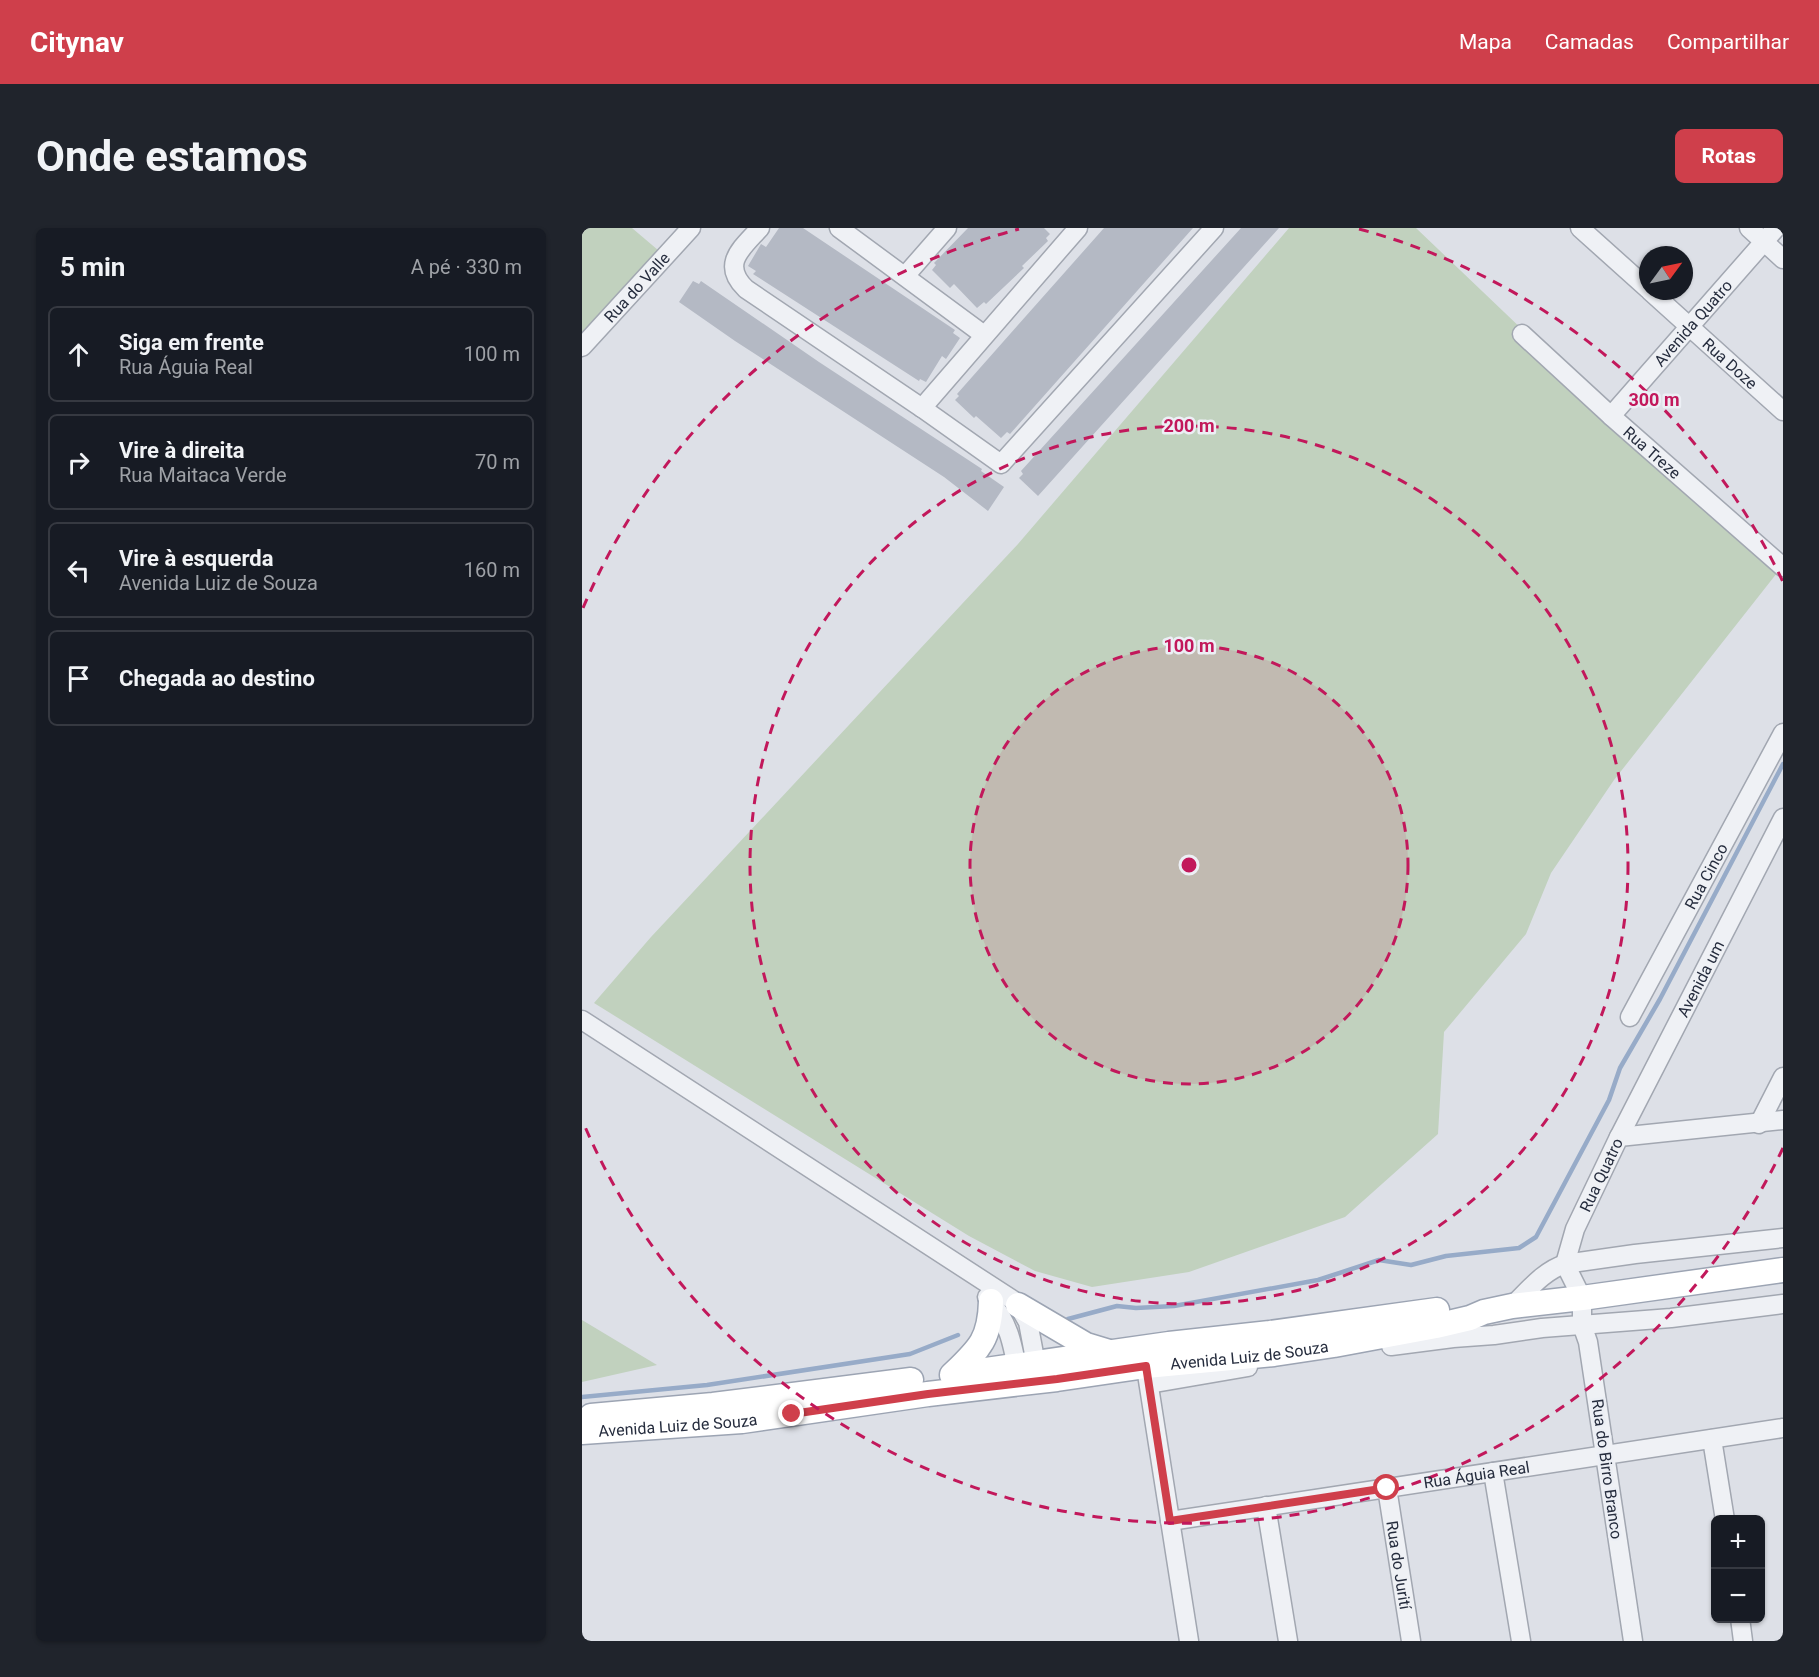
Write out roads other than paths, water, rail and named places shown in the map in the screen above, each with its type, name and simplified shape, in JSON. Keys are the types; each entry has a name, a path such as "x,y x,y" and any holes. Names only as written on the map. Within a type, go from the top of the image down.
{"main road":[{"name":"Avenida Luiz de Souza","path":"582,1417 723,1404 952,1375 1147,1375 1334,1345 1470,1318 1484,1312 1512,1306 1783,1270"},
{"path":"952,1375 982,1344 989,1326 991,1301"},
{"path":"1018,1305 1086,1345 1114,1353"},
{"name":"Avenida Luiz de Souza","path":"582,1432 742,1421 928,1394 1028,1374 1114,1353 1169,1344 1453,1309 1472,1308 1484,1312"}],"street":[{"name":"Rua do Valle","path":"582,347 691,228"},
{"path":"760,228 737,253 733,264 738,282 1001,464 1214,228"},
{"path":"839,228 984,334"},
{"path":"905,276 947,228"},
{"path":"922,408 1078,228"},
{"name":"Rua Doze","path":"1580,228 1639,281"},
{"path":"1749,228 1770,235 1783,259"},
{"name":"Avenida Quatro","path":"1611,416 1770,235"},
{"name":"Rua Doze","path":"1660,300 1783,411"},
{"name":"Rua Treze","path":"1522,334 1611,416 1783,567"},
{"name":"Rua Cinco","path":"1629,1017 1783,733"},
{"name":"Avenida um","path":"1619,1137 1783,818"},
{"path":"582,1020 998,1289 1018,1305 1028,1322 1028,1374"},
{"path":"1759,1124 1783,1077"},
{"name":"Rua Quatro","path":"1565,1264 1575,1229 1619,1137 1783,1120"},
{"path":"1512,1306 1540,1278 1565,1264 1783,1238"},
{"path":"948,1257 991,1301 1010,1331 1028,1374"},
{"path":"1565,1264 1582,1298"},
{"name":"Rua do Birro Branco","path":"1582,1298 1582,1325 1588,1342 1633,1641"},
{"path":"1189,1641 1147,1375 1226,1370 1416,1342 1671,1318 1783,1304"},
{"name":"Rua Águia Real","path":"1170,1521 1783,1428"},
{"path":"1712,1439 1724,1515"},
{"path":"1493,1472 1521,1641"},
{"name":"Rua do Jurití","path":"1387,1488 1411,1641"},
{"path":"1266,1506 1288,1641"},
{"path":"1741,1623 1743,1641"}],"waterway":[{"path":"1068,1319 1117,1306 1136,1308 1174,1306 1318,1280 1379,1260 1411,1265 1446,1256 1519,1248 1536,1237 1609,1100 1620,1068 1660,999 1783,764"},
{"path":"582,1397 707,1385 910,1354 958,1335"}]}
